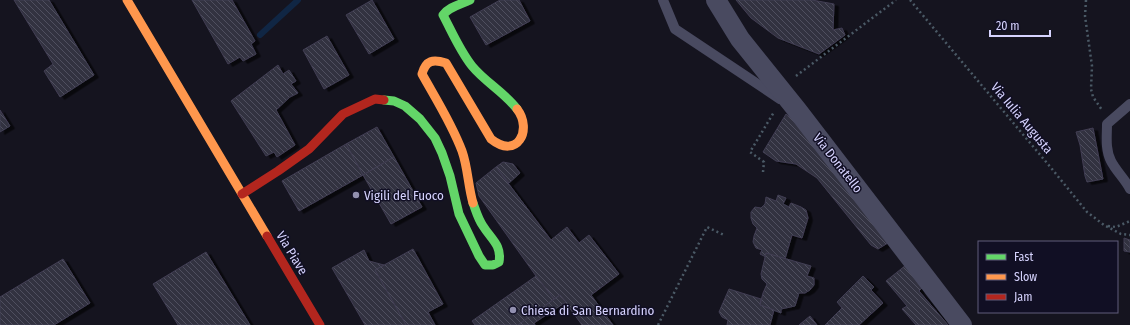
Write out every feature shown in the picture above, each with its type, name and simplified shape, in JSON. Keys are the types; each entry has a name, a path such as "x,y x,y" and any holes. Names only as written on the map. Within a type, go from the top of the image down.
{"street":[{"name":"Via Piave","path":"127,0 320,325"},
{"path":"242,194 309,149 344,114 375,99 394,101 405,106 420,120 435,138 450,176 459,214 479,256 486,265 493,265 499,262 501,255 498,247 482,226 474,207 468,173 462,152 449,122 422,74 423,68 429,61 438,60 446,63 491,139 502,146 510,147 518,143 524,127 522,118 516,107 473,66 444,15 450,7 470,0"},
{"name":"Via Donatello","path":"716,0 740,39 786,100 962,325"}],"lane":[{"path":"663,0 675,29 786,100"},
{"path":"1130,104 1108,124 1106,144 1110,160 1130,189"}],"path":[{"path":"763,172 764,162 750,152 786,100 896,0"},
{"name":"Via Iulia Augusta","path":"910,0 1087,212 1104,225 1121,234 1130,235"},
{"path":"1086,0 1085,16 1092,66 1091,89 1093,97 1102,110 1108,124"},
{"path":"1104,225 1116,227 1130,221"},
{"path":"658,325 707,227 724,235"}],"building":[{"path":"14,0 49,0 94,75 60,97 44,71 53,64"},
{"path":"192,0 232,0 255,41 251,44 256,54 243,61 240,57 228,64"},
{"path":"372,0 394,39 369,54 346,15"},
{"path":"500,0 519,0 530,21 486,45 470,17"},
{"path":"736,0 812,0 834,4 833,30 842,28 845,35 819,54 778,38 751,18"},
{"path":"327,36 349,75 324,89 303,50"},
{"path":"278,65 283,74 289,70 296,81 291,84 298,93 290,97 276,110 295,145 277,157 274,152 266,156 231,101"},
{"path":"0,110 10,126 0,132"},
{"path":"786,114 794,120 891,241 878,249 871,245 817,178 796,164 776,161 763,152"},
{"path":"377,127 394,157 363,175 346,144"},
{"path":"1093,128 1103,179 1087,182 1076,132"},
{"path":"346,144 363,175 299,211 282,181"},
{"path":"394,157 422,207 391,224 363,175"},
{"path":"503,162 513,164 520,173 509,183 496,167"},
{"path":"496,167 551,240 567,227 579,243 589,235 619,274 591,295 613,325 582,325 560,295 554,299 536,276 479,196 476,183"},
{"path":"778,195 786,198 783,204 789,207 791,203 806,210 808,218 802,238 792,235 785,259 766,253 766,257 760,254 762,250 756,248 753,242 757,228 753,224 751,212 755,207 761,208 765,204 766,197 776,201"},
{"path":"1124,238 1130,240 1130,252 1124,251"},
{"path":"413,249 443,304 428,312 435,325 406,325 375,270"},
{"path":"364,250 369,261 384,265 375,270 406,325 365,325 332,268"},
{"path":"206,252 250,325 178,325 153,284"},
{"path":"766,253 811,266 807,276 814,278 814,285 810,290 805,293 799,293 795,306 781,309 781,313 760,305 767,284 762,279 761,274"},
{"path":"63,259 90,303 54,325 0,325 0,297"},
{"path":"906,265 924,286 919,291 948,325 916,325 902,309 907,306 886,281"},
{"name":"Chiesa di San Bernardino","path":"536,276 554,299 518,325 475,325 472,321"},
{"path":"863,276 874,287 871,290 883,303 859,325 825,325 842,308 837,302"},
{"path":"729,289 761,299 760,305 774,310 770,325 727,325 728,320 722,317 719,312"},
{"path":"560,295 566,302 534,323 535,325 518,325"},
{"path":"810,316 817,325 799,325"}],"waterway":[{"path":"260,35 298,0"}],"traffic: fast":[{"path":"470,0 452,8 443,15 460,48 472,66 517,109"},
{"path":"384,100 394,101 405,106 420,119 435,138 450,176 459,214 479,256 485,265 493,265 499,262 499,251 495,242 480,221 473,203"}],"traffic: slow":[{"path":"127,0 267,236"},
{"path":"473,203 466,164 462,151 449,121 422,74 424,69 428,63 434,61 446,63 491,139 500,145 508,146 515,144 520,140 523,133 523,126 522,117 517,109"}],"traffic: jam":[{"path":"242,194 309,149 343,114 375,99 384,100"},
{"path":"267,236 320,325"}],"place":[{"name":"Vigili del Fuoco","path":"356,195"},
{"name":"Chiesa di San Bernardino","path":"513,310"}]}
